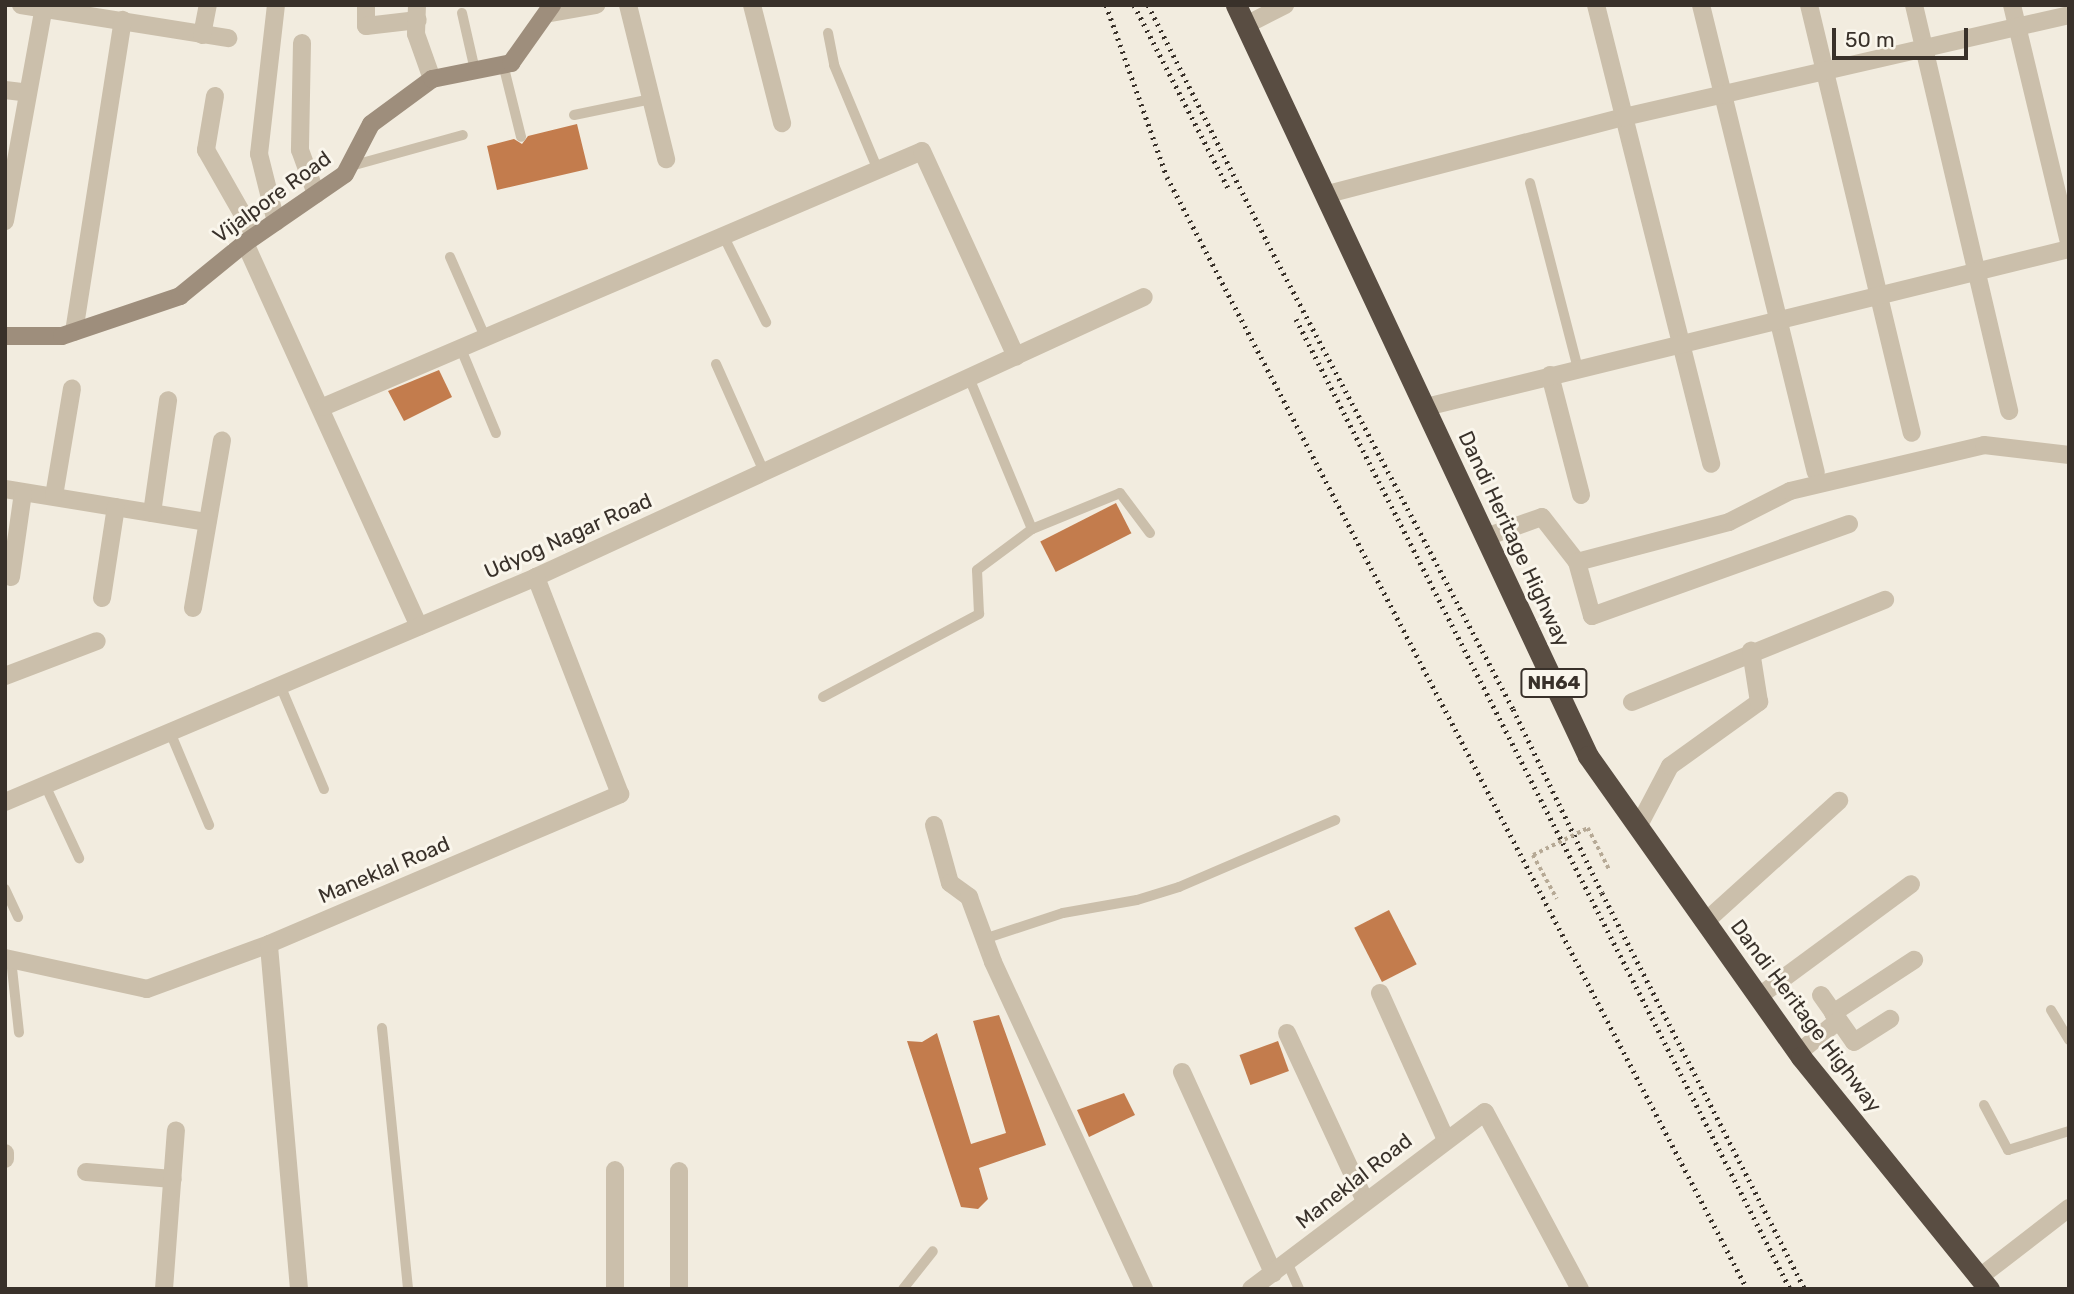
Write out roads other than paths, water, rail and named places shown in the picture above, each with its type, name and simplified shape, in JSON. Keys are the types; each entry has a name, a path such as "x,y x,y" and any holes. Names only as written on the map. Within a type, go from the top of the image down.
{"highway":[{"name":"Dandi Heritage Highway","path":"1236,5 1328,194 1588,756 1798,1054 1985,1282"}],"main road":[{"name":"Vijalpore Road","path":"5,336 74,332 180,296 250,240 352,166 372,124 432,79 511,63 552,9"}],"street":[{"path":"21,5 51,7 228,38"},
{"path":"202,35 208,5"},
{"path":"276,5 259,154 276,222"},
{"path":"366,5 366,26 417,13 416,34 432,79"},
{"path":"552,9 596,5"},
{"path":"628,5 666,159"},
{"path":"752,5 782,122"},
{"path":"1246,26 1284,5"},
{"path":"1596,5 1711,464"},
{"path":"1701,5 1816,472"},
{"path":"1809,5 1912,433"},
{"path":"1914,5 1979,272 2009,411"},
{"path":"2012,5 2069,243"},
{"path":"5,221 28,93 51,7"},
{"path":"1328,194 1624,117 2069,15"},
{"path":"74,332 123,20"},
{"path":"302,43 300,150 316,194"},
{"path":"5,90 28,93"},
{"path":"215,96 206,150 250,240 419,626"},
{"path":"323,407 725,239 922,151 1016,356"},
{"path":"1426,407 2069,249"},
{"name":"Udyog Nagar Road","path":"5,802 536,577 1144,297"},
{"path":"1550,375 1581,495"},
{"path":"54,496 72,389"},
{"path":"152,513 168,400"},
{"path":"194,608 206,522 222,440"},
{"path":"1577,562 1690,528 1724,523 1790,491 1984,445 2069,455"},
{"path":"11,577 14,491 206,522"},
{"path":"102,598 116,507"},
{"path":"1486,537 1542,517 1577,562 1592,616 1849,524"},
{"name":"Maneklal Road","path":"269,944 620,794 536,577"},
{"path":"1632,702 1751,651 1885,600"},
{"path":"5,676 97,641"},
{"path":"1638,827 1670,766 1759,702 1751,651"},
{"path":"1705,922 1839,801"},
{"path":"934,825 950,883 968,898 984,939 1144,1289"},
{"path":"1758,997 1911,884"},
{"path":"8,959 147,989 269,944 299,1289"},
{"path":"1798,1054 1836,1017 1914,960"},
{"path":"1380,993 1446,1139"},
{"path":"1821,995 1854,1042 1890,1019"},
{"path":"1287,1032 1365,1201"},
{"path":"1182,1072 1280,1267"},
{"name":"Maneklal Road","path":"1251,1289 1485,1112 1580,1289"},
{"path":"164,1289 176,1130"},
{"path":"5,1153 5,1158"},
{"path":"615,1170 615,1289"},
{"path":"679,1171 679,1289"},
{"path":"86,1172 173,1180"},
{"path":"1985,1282 2065,1211"},
{"path":"2065,1211 2069,1231"}],"lane":[{"path":"462,13 475,70"},
{"path":"828,33 834,65 878,170"},
{"path":"503,64 521,137"},
{"path":"574,116 651,99"},
{"path":"352,166 463,135"},
{"path":"1530,183 1578,368"},
{"path":"725,239 766,322"},
{"path":"450,257 486,339"},
{"path":"461,349 496,433"},
{"path":"716,364 764,472"},
{"path":"969,378 1032,529"},
{"path":"823,697 979,614 977,570 1032,529 1120,493 1150,533"},
{"path":"280,685 324,789"},
{"path":"170,732 209,825"},
{"path":"45,785 79,858"},
{"path":"984,939 1063,913 1138,900 1179,887 1335,820"},
{"path":"5,889 18,917"},
{"path":"8,959 19,1032"},
{"path":"2051,1010 2069,1040"},
{"path":"382,1028 408,1289"},
{"path":"1984,1105 2008,1150 2069,1131"},
{"path":"902,1289 933,1251"},
{"path":"1280,1267 1299,1289"}],"railway":[{"path":"1106,5 1167,177 1747,1289"},
{"path":"1134,5 1228,188"},
{"path":"1148,5 1267,242 1513,709 1602,893 1805,1289"},
{"path":"1296,319 1790,1289"}]}
